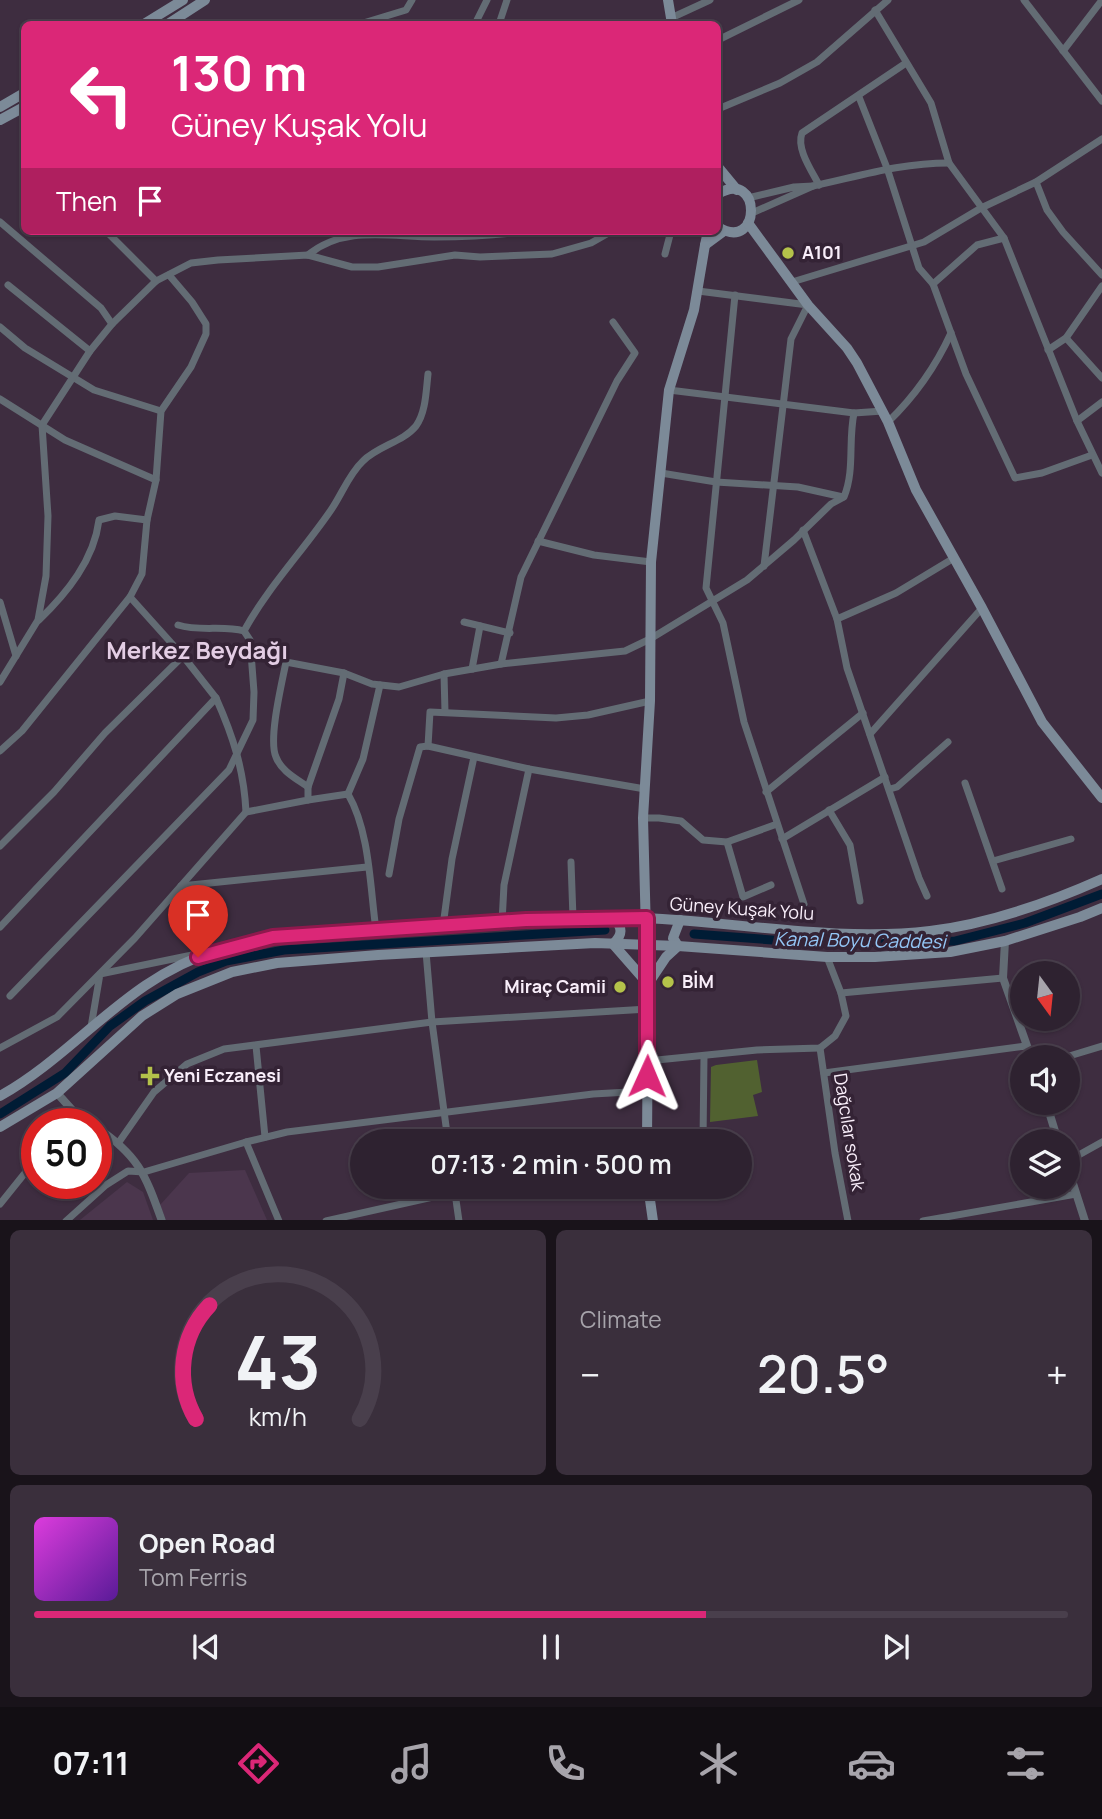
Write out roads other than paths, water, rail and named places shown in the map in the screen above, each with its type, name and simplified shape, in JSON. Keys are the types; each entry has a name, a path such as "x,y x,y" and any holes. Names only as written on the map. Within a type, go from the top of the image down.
{"main road":[{"path":"149,21 183,0"},
{"path":"173,21 205,0"},
{"path":"668,0 671,21"},
{"path":"0,107 21,95"},
{"path":"0,120 21,109"},
{"path":"721,171 737,190 748,198 750,218 808,305 847,348 883,411 916,490 1042,722 1102,798"},
{"path":"721,192 737,190"},
{"path":"721,229 737,231 750,218"},
{"path":"647,1129 648,944 643,818 650,701 651,562 669,390 694,310 707,235"},
{"path":"705,245 715,235"},
{"name":"Güney Kuşak Yolu","path":"0,1096 43,1069 144,984 215,951 273,937 573,918 647,918 867,933 930,931 988,919 1032,906 1102,878"},
{"path":"0,1127 57,1093 142,1016 177,994 232,972 278,963 566,944 648,944 827,957 950,952 1005,941 1102,908"},
{"path":"613,918 622,931 613,944"},
{"path":"678,946 673,939 680,920"},
{"path":"613,944 648,984"},
{"path":"648,984 666,957 678,946"},
{"path":"650,1199 653,1220"}],"street":[{"path":"370,21 406,10 412,0"},
{"path":"476,21 487,0"},
{"path":"500,21 507,0"},
{"path":"671,21 710,0"},
{"path":"721,39 799,0"},
{"path":"721,108 780,83 817,62 888,0"},
{"path":"1024,0 1102,101"},
{"path":"1063,51 1098,2"},
{"path":"875,10 931,103 949,163 1004,238 1077,421 1102,473"},
{"path":"816,186 800,139 802,133 906,64"},
{"path":"859,97 887,168 919,268 933,284 966,374 1015,478 1042,473 1092,456"},
{"path":"792,282 924,242 981,208 1036,182 1101,143"},
{"path":"748,198 794,187 816,186 887,168 924,162 949,163"},
{"path":"1036,182 1047,210 1102,275"},
{"path":"750,218 816,186"},
{"path":"0,222 101,308 112,324"},
{"path":"110,235 156,281"},
{"path":"308,255 318,247 351,235"},
{"path":"410,235 467,235"},
{"path":"38,620 46,576 48,516 42,425 90,351 112,324 156,281 191,263 308,255 352,267 378,267 454,255 481,257 552,254 591,243 605,235"},
{"path":"665,254 670,235"},
{"path":"933,284 977,245 1004,238"},
{"path":"0,751 22,731 130,597 142,574 147,520 156,480 161,411 191,367 206,334 206,324 169,275"},
{"path":"8,285 90,351"},
{"path":"1048,350 1066,338 1102,286"},
{"path":"698,291 808,305 791,339 764,566"},
{"path":"735,295 706,588 723,622 744,722 804,904"},
{"path":"501,664 521,577 617,381 635,353 613,322"},
{"path":"0,327 25,348 71,378 105,394 161,411"},
{"path":"888,422 924,383 937,364 951,333"},
{"path":"1066,338 1102,378"},
{"path":"244,631 258,604 316,530 363,461 379,448 409,433 417,425 423,411 428,374"},
{"path":"669,390 854,413 883,411"},
{"path":"0,399 65,440 156,480"},
{"path":"1077,421 1102,402"},
{"path":"308,787 289,774 276,757 273,740 286,662 344,673 380,685 399,687 444,674 501,664 625,651 712,603 764,566 831,504 844,497 851,475 850,447 854,413"},
{"path":"661,473 716,482 799,487 844,497"},
{"path":"0,682 38,620 66,594 84,564 97,533 99,520 115,516 147,520"},
{"path":"803,530 837,619 847,668 927,896"},
{"path":"538,541 594,555 651,562"},
{"path":"837,619 896,593 954,558"},
{"path":"130,597 183,656 216,698 239,754 246,812"},
{"path":"0,602 16,656"},
{"path":"870,734 982,608"},
{"path":"464,622 510,633"},
{"path":"10,996 229,770 239,754 253,720 250,640 244,631 232,627 217,629 178,625"},
{"path":"472,669 480,626"},
{"path":"0,846 54,792 105,733 183,656"},
{"path":"309,800 308,787 339,699 344,673"},
{"path":"444,674 445,712"},
{"path":"348,794 363,759 380,685"},
{"path":"0,927 216,698"},
{"path":"428,746 430,712 556,718 588,715 650,701"},
{"path":"766,792 863,713"},
{"path":"890,789 897,787 948,742"},
{"path":"389,874 399,819 420,747 428,746 529,769 645,789"},
{"path":"443,926 452,859 474,757"},
{"path":"502,922 504,885 529,769"},
{"path":"782,839 885,777"},
{"path":"965,783 1002,889"},
{"path":"0,1048 57,1017 100,974 246,812 348,794"},
{"path":"348,794 356,808 363,835 376,930"},
{"path":"829,810 850,845 860,901"},
{"path":"643,818 681,821 703,839 727,842 776,824"},
{"path":"993,860 1072,839"},
{"path":"727,842 743,897 771,886"},
{"path":"571,862 573,918"},
{"path":"181,886 367,867"},
{"path":"1005,941 1003,978 1026,1045"},
{"path":"100,974 215,951"},
{"path":"426,953 446,1129"},
{"path":"647,1061 757,1050 820,1048 835,1036 846,1016 841,993 827,957"},
{"path":"91,1027 100,974"},
{"path":"841,993 1003,978"},
{"path":"119,1142 154,1092 187,1064 224,1049 432,1022 648,1009"},
{"path":"256,1046 265,1137"},
{"path":"1080,1053 1102,1046"},
{"name":"Dağcılar sokak","path":"820,1048 848,1220"},
{"path":"824,1073 1010,1048"},
{"path":"704,1056 704,1129"},
{"path":"66,1220 106,1185 128,1171 144,1172 287,1132 593,1094 647,1091"},
{"path":"57,1093 70,1108"},
{"path":"112,1137 144,1172 162,1220"},
{"path":"246,1142 279,1220"},
{"path":"1080,1154 1102,1142"},
{"path":"0,1204 21,1178"},
{"path":"326,1220 413,1199"},
{"path":"456,1199 459,1220"},
{"path":"923,1220 1047,1199"},
{"path":"1078,1199 1085,1220"}],"waterway":[{"name":"Kanal Boyu Caddesi","path":"694,934 813,943 955,941 1025,923 1102,894"},
{"name":"Kanal Boyu Caddesi","path":"0,1114 65,1073 110,1026 145,1001 198,972 226,961 284,950 605,930"}],"place":[{"name":"A101","path":"788,253"},
{"name":"BİM","path":"668,982"},
{"name":"Miraç Camii","path":"620,987"},
{"name":"Yeni Eczanesi","path":"150,1076"}],"district":[{"name":"Merkez Beydağı","path":"197,651"}]}
